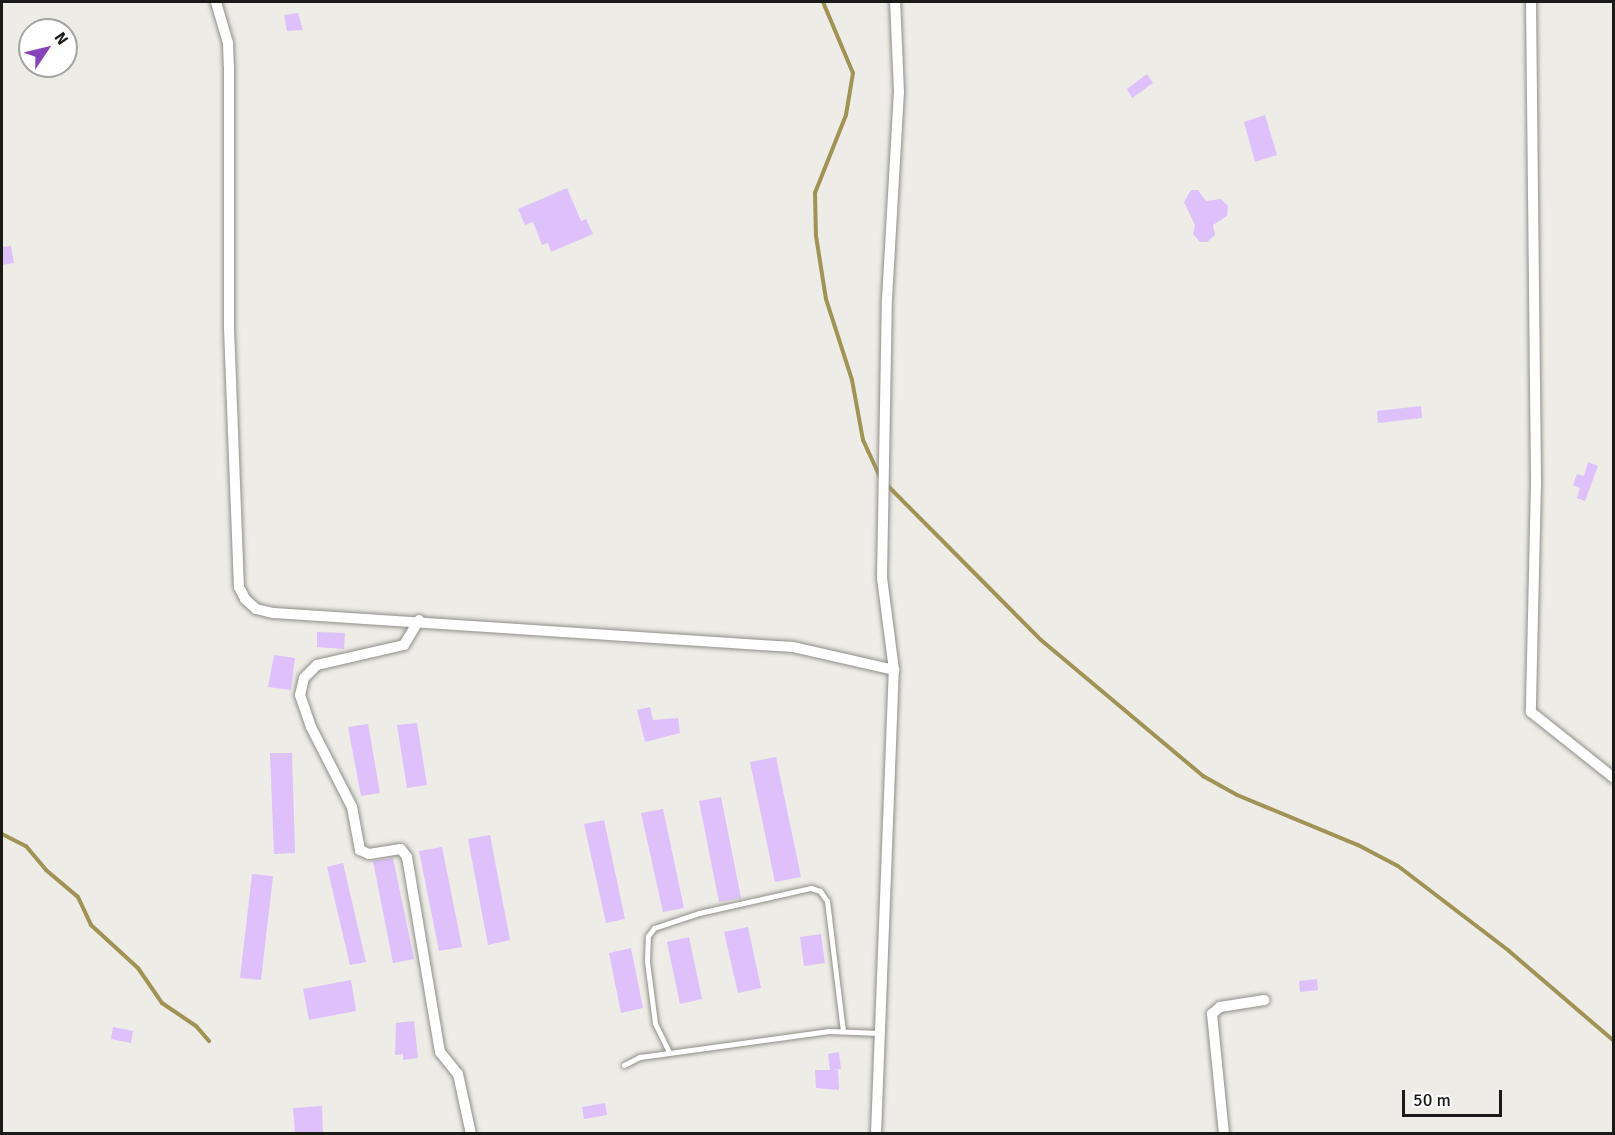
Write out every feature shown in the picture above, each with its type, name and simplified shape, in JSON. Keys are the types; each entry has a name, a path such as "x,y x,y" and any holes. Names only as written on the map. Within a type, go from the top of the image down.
{"street":[{"path":"214,2 228,43 229,328 240,587 245,599 255,609 793,647 894,670"},
{"path":"876,1134 894,670 882,578 888,278 899,92 895,2"},
{"path":"1532,2 1536,483 1531,712 1614,778"},
{"path":"419,620 404,645 316,665 304,678 300,695 311,728 352,807 360,850 369,854 401,849 407,857 440,1052 458,1074 471,1134"},
{"path":"1224,1134 1212,1014 1220,1007 1264,1000"}],"lane":[{"path":"669,1052 655,1023 648,970 648,936 654,928 699,913 811,888 820,891 827,901 843,1030"},
{"path":"624,1065 640,1057 669,1052 843,1030 881,1033"}],"building":[{"path":"298,13 303,30 287,31 284,15"},
{"path":"1147,74 1153,83 1132,98 1127,89"},
{"path":"1265,115 1277,155 1255,162 1244,122"},
{"path":"567,188 581,221 586,219 593,234 551,252 548,243 542,245 533,222 525,225 518,209"},
{"path":"1191,190 1198,190 1206,201 1221,199 1228,206 1227,216 1213,225 1215,235 1207,242 1200,242 1193,234 1195,225 1184,202"},
{"path":"11,246 14,263 2,265 2,247"},
{"path":"1421,406 1422,418 1378,423 1377,411"},
{"path":"1588,462 1598,466 1585,501 1577,498 1580,488 1573,485 1577,474 1584,476"},
{"path":"317,632 345,633 344,649 317,647"},
{"path":"274,655 295,658 291,690 268,687"},
{"path":"650,707 653,720 678,718 680,733 645,742 637,710"},
{"path":"417,723 427,785 407,788 397,725"},
{"path":"368,724 380,793 361,796 348,727"},
{"path":"270,753 292,753 295,853 274,854"},
{"path":"776,757 801,877 775,882 750,762"},
{"path":"721,797 741,898 719,902 699,801"},
{"path":"663,809 684,908 663,912 641,813"},
{"path":"604,820 625,919 606,923 584,824"},
{"path":"490,835 510,940 488,945 468,839"},
{"path":"442,847 462,947 439,951 419,851"},
{"path":"393,858 414,959 393,963 373,861"},
{"path":"343,863 366,962 350,965 327,867"},
{"path":"252,874 273,876 261,980 240,978"},
{"path":"748,927 761,988 738,993 724,932"},
{"path":"821,934 825,963 804,966 800,937"},
{"path":"689,937 702,999 680,1004 667,942"},
{"path":"631,948 643,1008 621,1013 609,953"},
{"path":"1317,979 1318,990 1300,992 1299,981"},
{"path":"351,980 356,1011 309,1020 303,989"},
{"path":"414,1021 418,1058 403,1060 403,1054 395,1055 396,1023"},
{"path":"113,1027 133,1031 131,1043 111,1039"},
{"path":"839,1052 841,1069 831,1070 838,1070 839,1090 816,1088 815,1070 830,1070 828,1054"},
{"path":"605,1103 607,1115 584,1119 582,1107"},
{"path":"322,1106 323,1134 295,1134 293,1108"}],"waterway":[{"path":"823,2 853,73 846,115 815,193 816,236 826,299 852,380 863,440 880,477"},
{"path":"887,485 1041,640 1203,776 1237,795 1358,845 1398,866 1509,951 1614,1041"},
{"path":"2,834 26,846 46,870 78,897 91,925 138,968 162,1003 196,1026 209,1041"}]}
